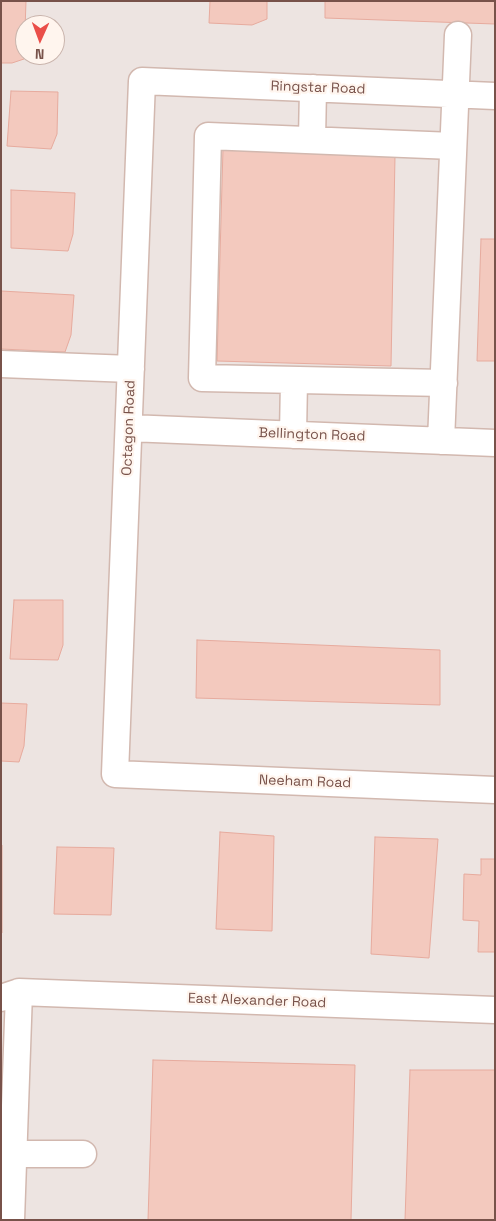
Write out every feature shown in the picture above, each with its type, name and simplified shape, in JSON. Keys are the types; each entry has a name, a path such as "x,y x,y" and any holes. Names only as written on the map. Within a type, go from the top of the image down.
{"street":[{"path":"441,441 458,35"},
{"name":"Ringstar Road","path":"142,81 495,96"},
{"name":"Octagon Road","path":"115,774 142,81"},
{"path":"312,140 313,88"},
{"path":"444,383 202,378 208,136 453,146"},
{"path":"1,364 131,369"},
{"path":"293,434 294,380"},
{"name":"Bellington Road","path":"129,428 495,443"},
{"name":"Neeham Road","path":"115,774 495,790"},
{"path":"7,991 7,1154 11,1220"},
{"name":"East Alexander Road","path":"7,991 495,1010"},
{"path":"7,1154 83,1154"}],"shaded area":[{"path":"1,1 495,1 495,1220 1,1220"}],"building":[{"path":"1,1 26,1 26,15 15,15 15,62 1,63"},
{"path":"210,1 267,1 267,19 252,25 209,23"},
{"path":"325,1 495,1 495,24 325,18"},
{"path":"11,91 58,92 57,134 51,149 7,146"},
{"path":"223,149 395,156 391,366 217,361"},
{"path":"11,190 75,193 73,234 68,251 11,248"},
{"path":"481,239 495,239 495,361 477,361"},
{"path":"1,291 74,295 71,335 65,352 1,349"},
{"path":"14,600 63,600 63,645 58,660 10,659"},
{"path":"197,640 440,650 440,705 196,698"},
{"path":"1,703 27,704 24,746 19,762 1,761"},
{"path":"220,832 274,836 272,931 216,929"},
{"path":"375,837 438,839 429,958 371,954"},
{"path":"2,845 2,933 1,933"},
{"path":"57,847 114,848 111,915 54,914"},
{"path":"481,859 495,859 495,952 478,952 479,921 463,920 464,874 481,875"},
{"path":"153,1060 355,1065 351,1220 148,1220"},
{"path":"410,1070 495,1070 495,1220 405,1220"}]}
